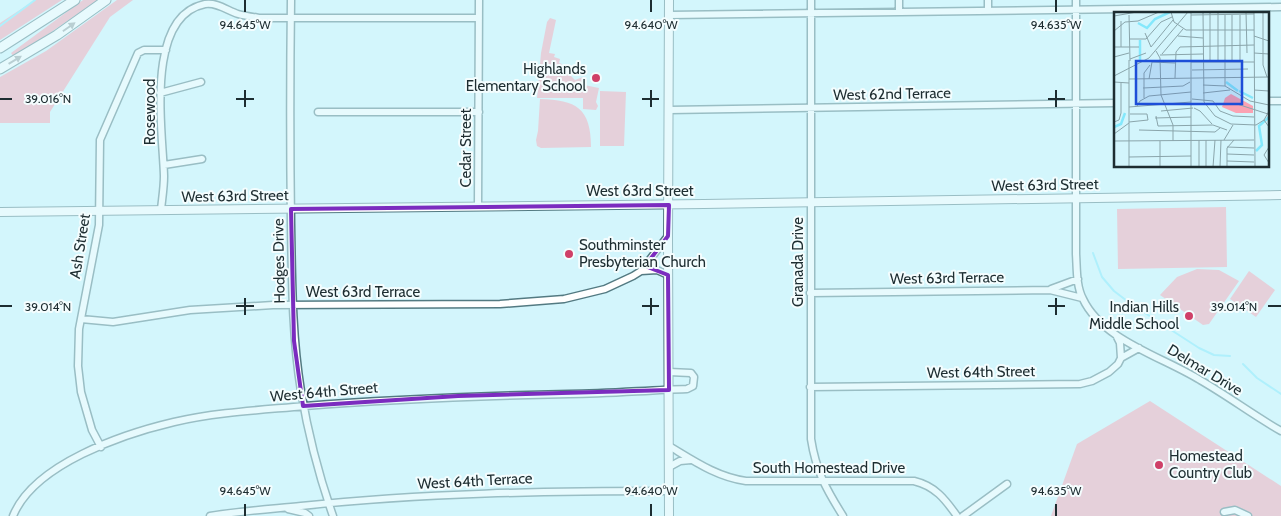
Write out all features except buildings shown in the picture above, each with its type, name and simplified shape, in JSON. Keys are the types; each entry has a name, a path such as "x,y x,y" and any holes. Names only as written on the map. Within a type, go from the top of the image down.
{"highway":[{"path":"0,48 75,0"},
{"path":"0,69 57,35 106,0"}],"main road":[{"path":"669,0 669,516"},
{"name":"West 63rd Street","path":"0,212 669,205 1281,195"}],"street":[{"name":"Hodges Drive","path":"291,0 292,305 296,361 303,406 333,516"},
{"name":"Cedar Street","path":"478,206 479,0"},
{"name":"Granada Drive","path":"811,0 811,439 815,463 822,481 843,516"},
{"path":"900,0 900,12"},
{"path":"988,0 988,11"},
{"name":"Delmar Drive","path":"1076,0 1076,198 1078,279 1082,298 1102,325 1117,337 1200,380 1281,431"},
{"path":"1165,0 1165,8"},
{"name":"Rosewood","path":"161,210 164,188 164,165 160,123 160,93 166,50 171,32 181,18 192,10 206,4 217,5 247,16 291,18"},
{"path":"669,15 1076,10 1256,4 1281,7"},
{"path":"291,18 479,18"},
{"name":"Ash Street","path":"101,446 92,430 81,392 78,366 81,319 99,225 100,140 138,53 144,50 166,50"},
{"path":"160,93 201,82"},
{"path":"1268,101 1281,101"},
{"name":"West 62nd Terrace","path":"669,110 1114,103"},
{"path":"318,112 478,112"},
{"path":"164,165 202,159"},
{"name":"West 63rd Terrace","path":"81,319 113,322 220,307 500,304 564,299 605,289 641,271 668,236"},
{"path":"641,271 657,270 668,275"},
{"path":"1050,290 1078,279"},
{"name":"West 63rd Terrace","path":"810,292 1050,290 1082,298"},
{"path":"1117,337 1120,343 1121,358"},
{"name":"West 64th Street","path":"810,387 1080,384 1092,381 1109,372 1118,364 1121,358 1139,348"},
{"name":"West 64th Street","path":"13,516 20,502 31,488 45,475 64,462 101,446 156,427 200,417 303,406 449,396 582,394 691,388 694,380 693,375 688,372 669,372"},
{"name":"South Homestead Drive","path":"669,446 718,474 732,479 751,482 905,480 920,482 939,493 957,516"},
{"path":"669,467 680,461 692,460"},
{"path":"963,516 1007,484"},
{"name":"West 64th Terrace","path":"210,516 328,502 497,492 669,491"},
{"name":"West 64th Terrace","path":"282,508 305,513 309,516"},
{"path":"1224,512 1234,510 1248,516"}],"highlighted area":[{"path":"669,205 668,236 645,266 668,275 669,390 458,396 303,406 294,341 291,209"}],"shaded area":[{"path":"35,0 62,0 0,40 0,23"},
{"path":"83,0 98,0 13,56 11,53"},
{"path":"117,0 133,0 110,17 50,112 50,123 0,123 0,77 46,51"},
{"path":"550,18 556,20 549,53 555,54 554,57 560,59 561,67 571,70 570,75 575,80 583,77 586,81 584,85 599,88 596,110 583,109 583,98 537,98 541,53 547,22"},
{"path":"600,91 626,92 624,146 600,146"},
{"path":"540,99 563,101 579,109 588,123 591,147 541,148 537,146"},
{"path":"1226,207 1227,267 1118,269 1117,209"},
{"path":"1197,269 1219,270 1239,281 1209,324 1203,325 1160,295 1177,277"},
{"path":"1249,271 1275,290 1256,317 1230,299"},
{"name":"Homestead Country Club","path":"1150,401 1281,486 1281,516 1051,516 1077,444"}],"waterway":[{"path":"0,26 35,0"},
{"path":"1093,253 1102,277 1114,291 1131,304 1199,348 1214,355 1230,356"},
{"path":"1243,364 1257,378 1281,394"}],"place":[{"name":"Highlands Elementary School","path":"596,78"},
{"name":"Southminster Presbyterian Church","path":"569,254"},
{"name":"Indian Hills Middle School","path":"1189,316"},
{"name":"Homestead Country Club","path":"1159,465"}]}
